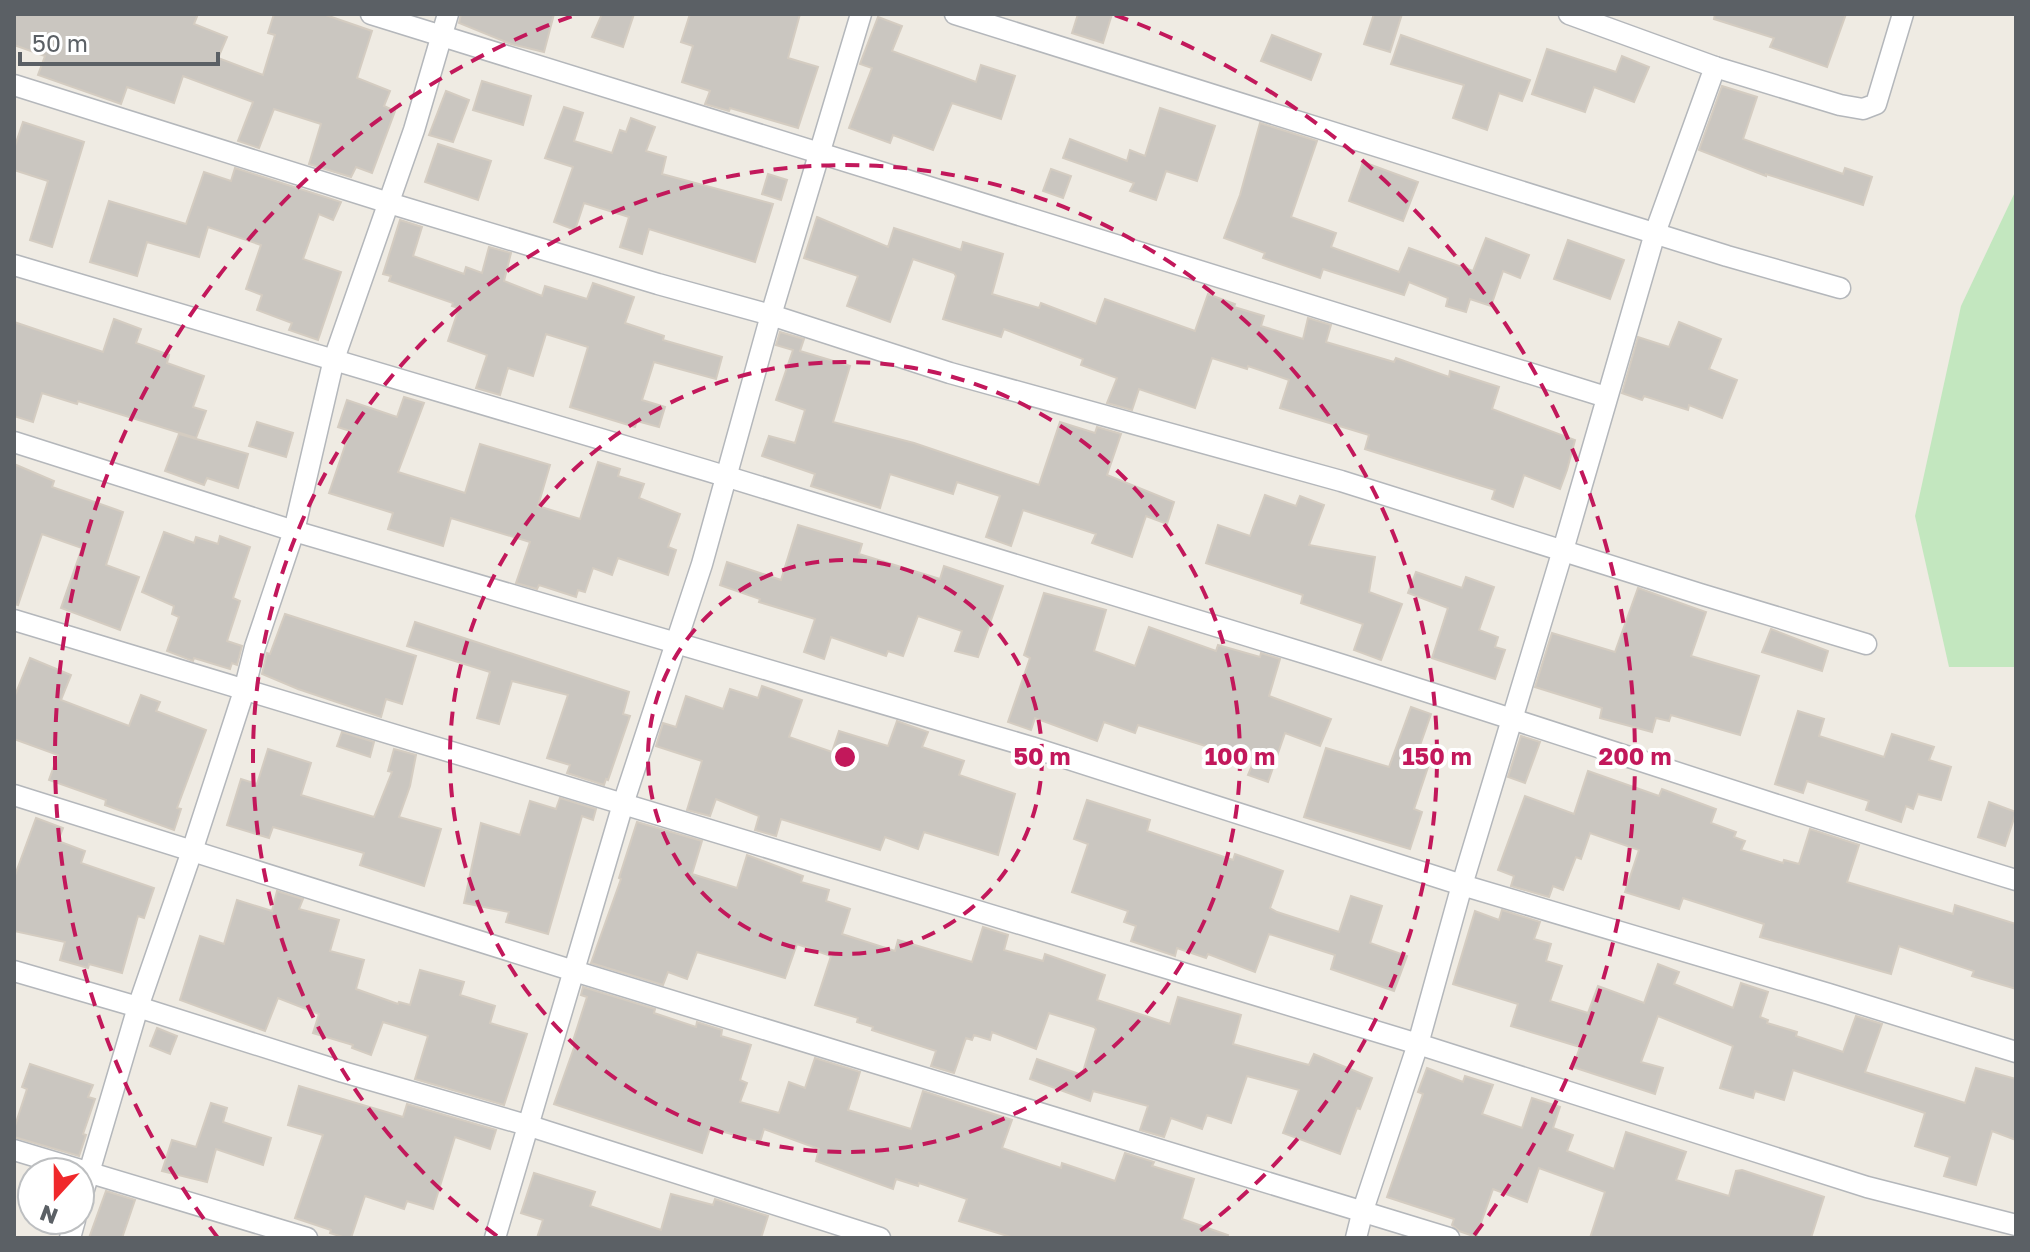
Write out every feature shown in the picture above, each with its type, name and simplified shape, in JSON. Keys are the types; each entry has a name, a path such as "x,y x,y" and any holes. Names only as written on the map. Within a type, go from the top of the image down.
{"street":[{"path":"371,14 1606,397"},
{"path":"94,1156 138,1007 192,851 294,531 334,359 389,203 448,14"},
{"path":"495,1238 623,804 677,643 861,14"},
{"path":"955,14 1840,288"},
{"path":"1569,14 1715,67 1840,105 1863,109 1876,104 1903,14"},
{"path":"1356,1238 1418,1044 1655,233 1715,67"},
{"path":"14,85 389,203 771,315 950,373 1341,481 1866,644"},
{"path":"14,265 523,414 1315,657 1805,816 2016,880"},
{"path":"14,442 294,531 1031,747 1462,885 2016,1052"},
{"path":"14,620 1418,1044 1867,1187 2016,1225"},
{"path":"14,795 574,971 1449,1238"},
{"path":"14,971 530,1126 880,1238"},
{"path":"14,1150 34,1156"},
{"path":"96,1174 307,1238"}],"green space":[{"path":"2016,190 2016,667 1949,667 1915,516 1961,306"}],"building":[{"path":"14,14 198,14 194,24 227,37 218,58 263,75 275,35 268,33 274,14 323,14 372,31 357,78 390,91 384,106 395,111 372,173 356,167 351,177 309,164 321,124 274,109 259,148 238,141 253,102 183,76 174,103 127,87 121,104 38,75 45,56 14,45"},
{"path":"461,14 554,14 544,52 511,44 459,23"},
{"path":"602,14 634,14 623,47 592,37"},
{"path":"690,14 800,14 788,58 818,67 798,128 705,104 710,91 682,82 693,46 681,42"},
{"path":"1078,14 1112,14 1103,43 1072,33"},
{"path":"1374,14 1402,14 1390,52 1364,44"},
{"path":"1715,14 1846,14 1827,67 1770,47 1774,38 1714,19"},
{"path":"878,17 902,26 892,51 976,82 981,65 1015,76 1001,119 952,103 933,150 893,135 890,143 849,128 872,68 860,64"},
{"path":"1272,35 1321,54 1311,80 1261,61"},
{"path":"1401,35 1530,80 1522,101 1499,93 1487,130 1453,118 1464,85 1391,64"},
{"path":"1547,49 1616,72 1622,56 1649,67 1634,102 1594,87 1585,112 1532,94"},
{"path":"482,81 531,96 523,125 473,110"},
{"path":"1722,86 1757,97 1743,139 1843,174 1845,168 1872,177 1863,205 1766,176 1699,150"},
{"path":"446,91 469,100 453,142 429,135"},
{"path":"564,107 583,113 574,141 612,153 620,130 626,132 631,118 655,127 646,151 666,157 662,174 773,204 755,262 649,229 642,254 620,247 629,217 584,203 575,230 554,222 573,167 545,158"},
{"path":"1160,108 1215,126 1197,181 1166,171 1156,200 1130,191 1134,183 1063,158 1070,139 1127,161 1130,150 1145,156"},
{"path":"23,122 84,142 52,247 30,240 48,181 14,170 14,149"},
{"path":"1260,123 1317,141 1291,217 1336,233 1331,247 1399,272 1409,248 1473,271 1486,238 1529,255 1520,278 1503,271 1491,306 1470,299 1466,312 1446,306 1448,298 1409,282 1404,295 1323,269 1320,278 1263,258 1265,253 1224,238 1240,195"},
{"path":"438,144 491,161 478,200 425,182"},
{"path":"1363,162 1418,182 1403,221 1349,201"},
{"path":"235,168 341,202 333,220 319,214 303,259 341,272 318,340 289,330 292,323 257,310 262,295 246,289 261,245 208,227 199,257 147,242 137,276 90,262 109,201 186,224 204,172 231,181"},
{"path":"1051,169 1071,176 1063,198 1043,191"},
{"path":"768,174 787,180 781,200 762,194"},
{"path":"817,217 888,247 894,228 961,250 963,242 1003,254 992,294 1039,308 1041,303 1096,324 1105,299 1195,331 1208,294 1235,304 1234,307 1264,316 1261,326 1303,339 1308,318 1331,325 1326,342 1394,362 1396,358 1449,377 1450,371 1499,387 1492,409 1575,440 1567,470 1560,489 1524,475 1513,507 1492,499 1495,490 1365,449 1369,435 1280,408 1289,380 1212,358 1195,408 1139,389 1132,410 1107,403 1117,378 1081,365 1083,359 1004,329 1001,337 943,319 956,276 954,273 913,259 890,322 847,306 858,276 804,258"},
{"path":"400,220 422,227 413,256 464,274 466,267 482,273 489,247 511,253 504,281 542,296 545,286 587,299 593,283 634,297 625,323 664,336 663,340 722,357 716,379 654,362 642,400 665,407 659,427 637,421 635,427 570,407 588,347 546,334 533,376 508,368 500,395 476,388 487,355 448,341 459,308 452,306 453,303 389,281 391,276 383,274"},
{"path":"1568,240 1624,260 1610,299 1554,279"},
{"path":"114,319 141,329 136,343 169,355 167,363 204,376 193,407 206,411 196,438 78,401 77,404 42,393 33,422 14,416 14,322 103,352"},
{"path":"1679,322 1721,339 1709,369 1737,380 1722,418 1689,405 1688,410 1644,396 1642,400 1622,393 1638,337 1669,347"},
{"path":"780,332 804,339 800,351 850,366 833,422 914,443 1039,485 1060,422 1095,433 1097,427 1121,434 1107,475 1174,502 1167,524 1146,516 1132,557 1092,543 1096,534 1023,510 1011,546 986,537 1000,496 957,482 953,494 890,474 880,508 811,486 815,474 762,456 769,436 795,443 805,410 776,400 793,350 776,345"},
{"path":"404,397 424,403 398,472 465,493 480,444 550,465 538,506 580,519 598,462 620,469 618,476 644,484 639,498 680,514 668,547 676,550 668,575 618,558 612,575 593,568 585,592 578,590 576,597 539,585 537,589 516,583 530,542 451,518 443,546 388,529 393,513 329,493 350,431 338,427 347,400 397,417"},
{"path":"257,422 293,433 286,457 249,446"},
{"path":"179,434 248,454 238,488 207,478 204,485 165,471"},
{"path":"14,464 54,481 52,487 123,512 106,565 139,577 120,630 61,608 82,548 42,534 18,605 14,604"},
{"path":"1265,495 1296,506 1300,496 1324,505 1309,545 1375,557 1369,592 1402,604 1381,660 1354,650 1363,624 1301,603 1303,595 1206,563 1218,525 1250,536"},
{"path":"798,525 862,544 859,554 940,579 944,566 1003,586 978,657 955,651 962,631 918,616 903,656 888,651 886,656 831,637 824,659 804,652 815,619 759,602 760,599 720,585 727,562 781,580"},
{"path":"164,532 194,543 196,537 218,544 220,536 250,547 233,598 240,601 227,641 242,646 237,665 232,663 230,669 194,658 193,661 167,651 179,617 172,614 174,606 142,592"},
{"path":"1416,572 1462,588 1466,577 1494,587 1479,630 1498,637 1495,647 1505,650 1495,679 1432,658 1448,608 1408,593"},
{"path":"1638,588 1706,612 1691,656 1759,676 1740,735 1671,715 1669,721 1656,718 1652,732 1600,718 1602,708 1535,687 1552,633 1615,652"},
{"path":"1044,593 1106,610 1094,651 1135,666 1149,627 1216,651 1218,645 1260,657 1261,653 1280,659 1269,696 1331,719 1320,746 1285,733 1268,782 1248,775 1254,761 1138,725 1135,733 1104,722 1097,741 1035,718 1031,730 1008,722 1030,658 1024,655"},
{"path":"285,614 416,656 402,704 386,699 381,717 262,674 267,653 270,654"},
{"path":"415,622 629,692 623,714 630,716 604,785 567,773 570,765 547,758 568,695 512,681 499,724 477,718 490,672 407,646"},
{"path":"1771,629 1828,651 1822,671 1762,652"},
{"path":"30,658 71,675 61,700 129,726 141,695 160,702 156,711 206,730 177,808 181,809 174,830 105,805 106,800 49,780 58,755 14,739 14,698"},
{"path":"762,686 802,700 789,737 832,752 839,731 888,746 897,721 928,732 922,747 964,761 959,775 1015,794 998,855 924,832 918,849 885,837 880,850 781,819 776,836 755,830 759,816 716,799 710,816 687,810 702,761 656,746 663,723 676,727 686,696 723,709 730,689 758,698"},
{"path":"1411,707 1431,714 1417,754 1431,758 1414,809 1422,812 1410,849 1304,817 1326,748 1389,767"},
{"path":"1798,711 1824,719 1819,736 1884,757 1892,734 1934,747 1929,760 1951,767 1941,800 1918,794 1913,809 1906,806 1901,822 1866,810 1869,801 1807,781 1803,793 1775,784"},
{"path":"342,732 374,742 370,757 337,746"},
{"path":"1521,736 1540,742 1525,783 1508,777"},
{"path":"268,749 311,763 301,795 374,817 392,772 388,771 394,749 416,755 410,786 399,817 441,829 424,886 360,865 364,853 273,827 269,838 227,825 241,779 257,784"},
{"path":"1588,771 1659,796 1662,789 1716,809 1711,823 1736,832 1734,837 1745,841 1741,850 1783,863 1784,860 1799,864 1810,829 1859,845 1847,882 1953,914 1955,905 2016,924 2016,989 1972,976 1974,971 1899,946 1891,974 1760,937 1764,924 1683,898 1679,909 1625,892 1639,850 1590,833 1581,859 1576,857 1563,890 1553,886 1549,897 1511,886 1514,876 1498,870 1525,796 1574,814"},
{"path":"560,798 596,809 593,820 582,816 548,934 506,922 509,912 464,903 481,823 520,835 530,801 556,809"},
{"path":"1087,800 1150,820 1147,831 1233,860 1235,854 1283,871 1270,908 1277,912 1339,932 1351,896 1382,906 1370,943 1407,956 1394,991 1331,969 1335,955 1269,934 1255,972 1208,954 1206,958 1177,948 1175,956 1131,941 1136,926 1124,922 1128,911 1072,892 1088,844 1074,839"},
{"path":"1989,802 2016,812 2005,846 1978,837"},
{"path":"36,818 63,828 58,841 85,851 81,863 154,888 144,918 138,916 122,973 60,960 65,942 14,931 14,878"},
{"path":"637,822 702,841 692,874 737,888 747,855 803,876 801,882 829,890 826,901 850,909 842,934 895,951 898,940 972,962 983,927 1008,935 1004,950 1043,961 1045,954 1105,975 1097,1000 1170,1024 1178,997 1241,1015 1233,1044 1309,1065 1314,1054 1372,1078 1340,1154 1283,1133 1299,1090 1247,1076 1231,1123 1207,1115 1202,1129 1171,1118 1164,1137 1140,1130 1148,1106 1093,1091 1090,1101 1030,1079 1037,1059 1082,1075 1096,1029 1049,1013 1036,1049 992,1032 990,1040 974,1035 972,1040 966,1038 954,1073 931,1066 936,1051 872,1030 873,1027 857,1022 858,1018 815,1005 831,956 797,944 785,978 697,952 687,979 668,972 663,985 591,963 621,879"},
{"path":"277,891 303,899 299,909 339,920 330,951 364,960 356,989 398,1004 410,1005 420,970 464,982 460,995 495,1006 490,1023 527,1034 504,1105 415,1079 428,1036 383,1022 371,1055 352,1048 353,1045 313,1033 319,1014 278,998 265,1031 180,1000 200,936 224,944 237,900 272,911"},
{"path":"1502,910 1540,922 1534,939 1551,944 1546,961 1562,966 1550,1001 1588,1013 1598,986 1644,1003 1658,964 1679,972 1674,984 1733,1008 1741,983 1768,992 1760,1017 1768,1020 1767,1023 1843,1052 1856,1016 1882,1024 1865,1072 1965,1103 1976,1068 2016,1079 2016,1140 1992,1131 1976,1185 1944,1176 1950,1157 1915,1146 1925,1113 1793,1070 1784,1100 1755,1091 1753,1098 1720,1088 1733,1046 1658,1016 1641,1062 1663,1068 1655,1094 1573,1067 1580,1047 1511,1026 1518,1004 1453,984 1475,911 1499,920"},
{"path":"583,987 655,1009 654,1013 696,1027 697,1022 722,1030 721,1036 751,1045 740,1080 747,1083 740,1102 779,1113 789,1082 805,1088 815,1058 860,1072 848,1110 911,1129 923,1091 1012,1120 1002,1148 1061,1168 1062,1163 1115,1181 1125,1153 1154,1162 1152,1166 1194,1179 1182,1219 1228,1235 1227,1238 1014,1238 959,1221 967,1199 896,1179 893,1189 816,1161 819,1149 764,1129 760,1142 710,1128 702,1153 554,1104 575,1045 572,1044 587,997 581,995"},
{"path":"157,1028 177,1036 170,1054 150,1046"},
{"path":"30,1064 93,1085 88,1097 95,1099 79,1156 14,1137 27,1089 22,1087"},
{"path":"1427,1068 1463,1082 1465,1076 1493,1085 1482,1114 1522,1128 1532,1098 1560,1107 1553,1128 1573,1135 1567,1151 1614,1169 1626,1132 1686,1152 1676,1180 1729,1196 1736,1171 1742,1170 1824,1197 1811,1238 1590,1238 1605,1192 1539,1168 1527,1202 1493,1189 1476,1237 1459,1231 1452,1225 1454,1219 1387,1197 1423,1094 1418,1092"},
{"path":"299,1086 403,1117 407,1104 496,1130 490,1149 455,1137 433,1209 407,1201 404,1209 365,1196 351,1238 346,1238 295,1218 323,1135 288,1125"},
{"path":"211,1103 227,1108 223,1122 271,1138 263,1165 216,1149 207,1182 162,1171 172,1140 196,1147"},
{"path":"534,1173 595,1192 590,1206 661,1230 671,1194 713,1205 715,1199 768,1216 761,1238 537,1238 543,1220 521,1213"},
{"path":"106,1191 135,1200 122,1238 89,1238 96,1236 96,1219"}]}
